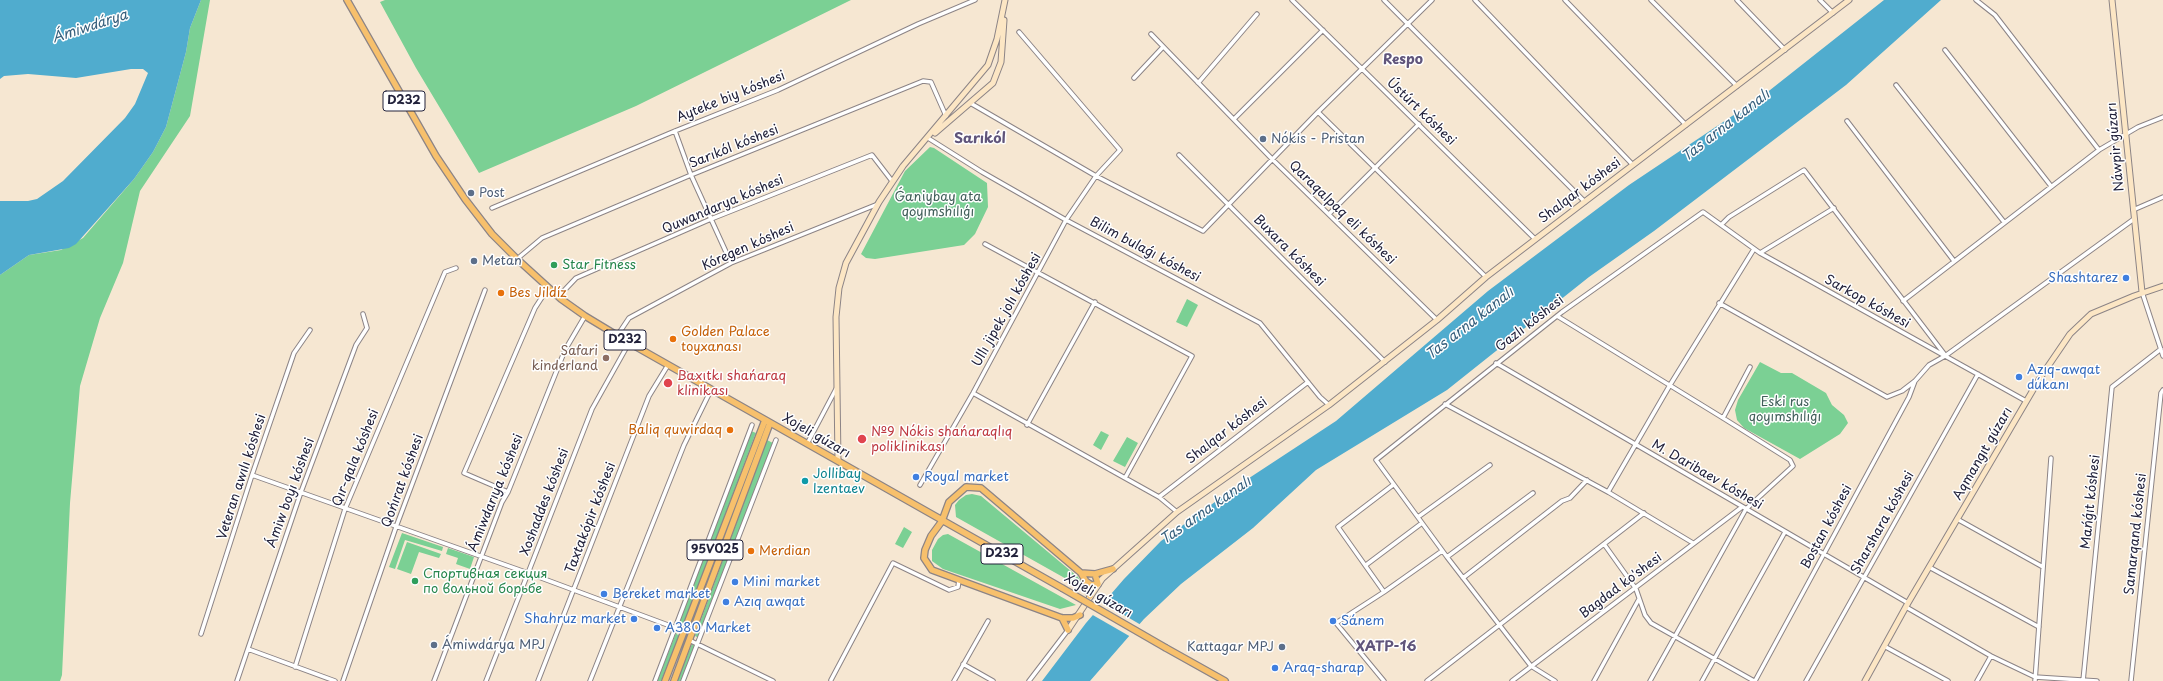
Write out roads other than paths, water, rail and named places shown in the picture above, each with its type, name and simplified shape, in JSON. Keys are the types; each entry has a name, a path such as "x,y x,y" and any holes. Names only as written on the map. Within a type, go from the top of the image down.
{"main road":[{"name":"Xojeli gúzarı","path":"347,0 436,156 465,200 492,234 558,296 585,316 629,343 1225,681"},
{"name":"95V025","path":"665,681 768,421"},
{"name":"95V025","path":"674,681 768,421"},
{"path":"1080,615 1072,618 1062,618 932,570 924,558 927,542 942,521 949,502 959,491 966,487 981,488 1081,573 1087,582 1090,596"},
{"path":"1081,573 1095,574 1113,569"},
{"path":"1087,582 1090,585 1098,584 1095,574"},
{"path":"1062,618 1068,630"}],"street":[{"name":"Ayteke biy kóshesi","path":"492,208 675,131 778,90 918,24 975,0"},
{"path":"928,138 972,104 994,84 998,75 1004,46 1005,0"},
{"name":"Ústúrt kóshesi","path":"1292,0 1535,239"},
{"path":"1384,0 1585,202"},
{"path":"972,104 1096,176 1203,231 1318,112 1432,0"},
{"path":"1475,0 1633,165"},
{"path":"1565,0 1686,125"},
{"path":"1652,0 1737,86"},
{"path":"1737,0 1785,50"},
{"path":"1820,0 1833,14"},
{"name":"Shalqar kóshesi","path":"1068,630 1080,615 1098,584 1177,512 1329,405 1437,320 1486,277 1833,14 1849,0"},
{"path":"1976,0 1995,15 2099,150"},
{"name":"Náwpir gúzarı","path":"2112,0 2142,292"},
{"path":"838,461 836,317 839,288 846,263 878,204 903,166 988,65 997,39 1004,11"},
{"path":"1198,83 1257,14"},
{"path":"1234,119 1323,30"},
{"name":"Ullı jipek jolı kóshesi","path":"920,485 973,393 1066,220 1096,176 1120,150 1019,32"},
{"name":"Qaraqalpaq eli kóshesi","path":"1151,34 1273,160 1437,320"},
{"path":"1134,78 1163,47"},
{"path":"1944,50 2051,186"},
{"name":"Sarıkól kóshesi","path":"517,259 542,238 691,175 923,82 931,82 946,116"},
{"path":"1896,85 2004,222"},
{"path":"1318,112 1486,277"},
{"path":"1903,301 2099,150 2107,147 2126,134 2163,117"},
{"path":"1848,121 1954,261"},
{"path":"1330,214 1419,124"},
{"path":"675,131 691,175 730,263"},
{"name":"Bilim bulaǵı kóshesi","path":"928,138 982,172 1066,220 1260,324 1329,405"},
{"name":"Quwandarya kóshesi","path":"558,296 576,278 711,219 872,155 892,182"},
{"name":"Buxara kóshesi","path":"1179,155 1385,362"},
{"path":"1721,225 1729,217 1804,170 1903,301 1939,344 1945,356"},
{"path":"2133,210 2163,197"},
{"name":"Kóregen kóshesi","path":"617,336 629,318 730,263 878,204"},
{"path":"1760,253 1834,208"},
{"name":"Sarkop kóshesi","path":"1703,212 1760,253 1921,344 2026,401"},
{"name":"Gazlı kóshesi","path":"1393,485 1376,460 1557,316 1703,212"},
{"path":"1719,302 1887,397 1902,391 1929,365 1945,356 2134,219"},
{"path":"984,244 1095,302 1192,356 1125,478"},
{"path":"1608,492 1634,445 1719,302 1754,249"},
{"name":"Qır-qala kóshesi","path":"295,667 346,509 445,272 456,268"},
{"name":"Aqmangıt gúzarı","path":"1865,681 1907,605 2026,401 2040,378 2077,326 2092,314 2142,292 2163,286"},
{"path":"508,492 464,473 535,308 548,288"},
{"name":"Qońırat kóshesi","path":"343,681 396,527 485,290"},
{"path":"2142,292 2163,356"},
{"path":"1027,425 1095,302"},
{"name":"Ámiw boyı kóshesi","path":"237,681 301,492 356,345 366,328 363,314"},
{"name":"Ámiwdarıya kóshesi","path":"434,681 502,502 508,492 565,350 585,316"},
{"path":"1557,316 1790,460 1793,466 1744,508 1650,681"},
{"name":"Veteran awılı kóshesi","path":"201,634 252,475 294,353 310,330"},
{"name":"Xoshaddes kóshesi","path":"486,681 592,409 629,343"},
{"name":"Mańǵıt kóshesi","path":"2083,681 2112,387 2161,349"},
{"name":"M. Daribaev kóshesi","path":"1496,363 1634,445 1824,554 1992,656 2035,679 2097,681"},
{"name":"Taxtakópir kóshesi","path":"538,681 649,396 668,365"},
{"path":"1723,418 1750,367"},
{"name":"Sharshara kóshesi","path":"1806,681 1978,374"},
{"name":"Bostan kóshesi","path":"1754,681 1909,397 1914,381"},
{"name":"Shalqar kóshesi","path":"1160,497 1308,382"},
{"path":"807,444 836,389"},
{"path":"590,681 618,606 684,445 711,390"},
{"name":"Samarqand kóshesi","path":"2131,681 2161,394 2163,390"},
{"path":"973,393 1027,425 1160,497 1177,512"},
{"path":"1445,404 1587,480 1693,543"},
{"path":"655,681 752,424"},
{"path":"683,681 776,440"},
{"path":"2035,679 2051,458"},
{"path":"1418,517 1490,465"},
{"path":"252,475 481,556 684,631"},
{"path":"1463,578 1562,501 1570,498 1587,480"},
{"path":"1384,592 1338,527 1393,485 1531,666 1555,681"},
{"path":"1447,557 1533,493"},
{"name":"Bagdad ko'shesi","path":"1512,681 1636,589 1693,543 1744,508"},
{"path":"1427,681 1644,513"},
{"path":"1957,519 2043,568"},
{"path":"1366,565 1422,523"},
{"path":"1702,681 1785,532"},
{"path":"1604,544 1636,589 1645,615 1651,623 1754,681"},
{"path":"1384,681 1336,623 1384,592 1442,551"},
{"path":"831,680 893,563 949,590 958,587 959,580"},
{"path":"1929,567 2039,627"},
{"path":"1594,681 1639,599"},
{"path":"954,681 988,621"},
{"path":"1028,681 1068,630"},
{"path":"689,640 773,681"},
{"path":"1884,646 1948,681"},
{"path":"248,649 332,680"},
{"path":"1977,681 1992,656"},
{"path":"964,664 993,681"}],"water":[{"name":"Ámiwdárya","path":"0,0 201,0 190,28 186,52 166,127 153,152 134,179 76,244 69,248 29,255 0,275 0,201 28,201 37,199 63,181 125,118 135,104 148,73 143,69 131,69 76,78 28,74 4,76 0,79"},
{"name":"Tas arna kanalı","path":"1884,0 1941,0 1846,85 1654,231 1589,277 1447,390 1316,470 1253,528 1181,584 1144,619 1090,681 1042,681 1086,623 1124,579 1161,541 1237,486 1336,421 1488,291 1629,185 1765,94"}],"place":[{"name":"Nókis - Pristan","path":"1263,139"},
{"name":"Post","path":"471,193"},
{"name":"Metan","path":"474,261"},
{"name":"Star Fitness","path":"554,265"},
{"name":"Shashtarez","path":"2126,278"},
{"name":"Bes Jildíz","path":"501,293"},
{"name":"Golden Palace toyxanası","path":"673,339"},
{"name":"Safari kinderland","path":"606,358"},
{"name":"Azıq-awqat dúkanı","path":"2019,377"},
{"name":"Baxıtkı shańaraq klinikası","path":"668,383"},
{"name":"Baliq quwirdaq","path":"730,430"},
{"name":"№9 Nókis shańaraqlıq poliklinikası","path":"862,439"},
{"name":"Royal market","path":"916,477"},
{"name":"Jollibay Izentaev","path":"805,481"},
{"name":"Merdian","path":"751,551"},
{"name":"Спортивная секция по вольной борьбе","path":"415,581"},
{"name":"Mini market","path":"735,582"},
{"name":"Bereket market","path":"604,594"},
{"name":"Azıq awqat","path":"726,602"},
{"name":"Shahruz market","path":"634,619"},
{"name":"Sánem","path":"1333,621"},
{"name":"A380 Market","path":"657,628"},
{"name":"Ámiwdárya MPJ","path":"434,645"},
{"name":"Kattagar MPJ","path":"1282,647"},
{"name":"Araq-sharap","path":"1275,668"}],"district":[{"name":"Respo","path":"1403,60"},
{"name":"Sarıkól","path":"980,139"},
{"name":"XATP-16","path":"1386,647"}],"park label":[{"name":"Ǵaniybay ata qoyımshılıǵı","path":"938,204"},
{"name":"Eski rus qoyımshılıǵı","path":"1785,410"}]}
